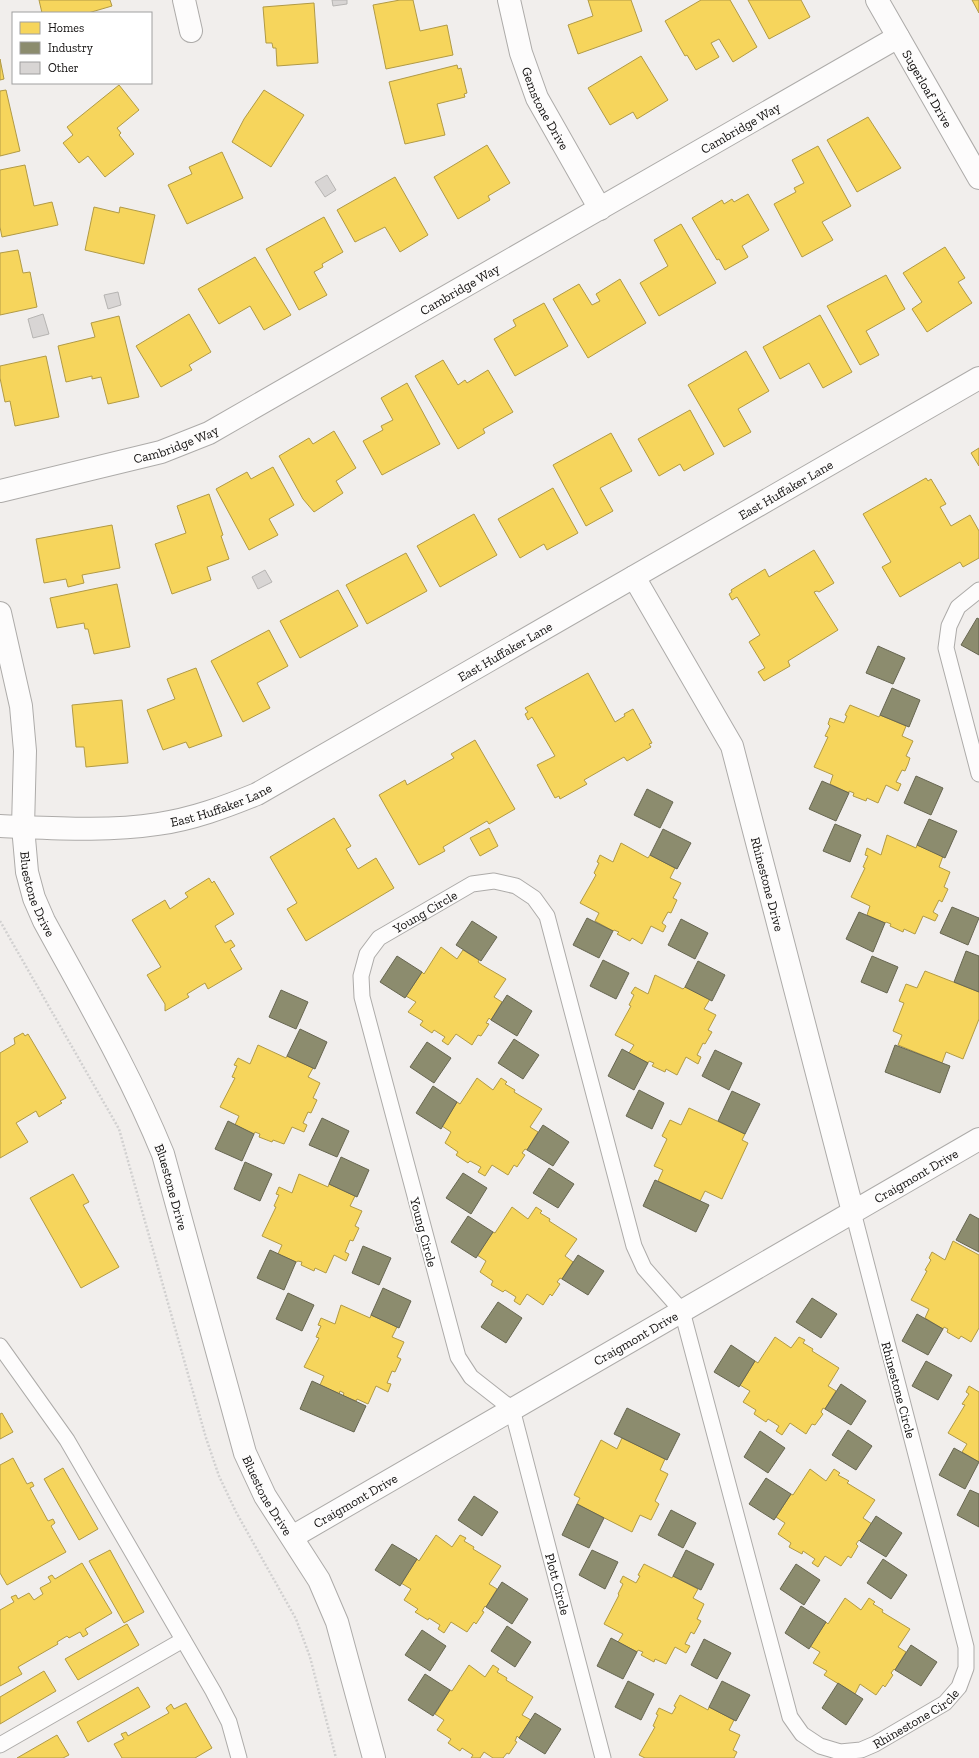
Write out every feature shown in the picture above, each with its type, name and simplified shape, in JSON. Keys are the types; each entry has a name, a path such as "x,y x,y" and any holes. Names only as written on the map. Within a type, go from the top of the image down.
{"street":[{"path":"184,0 191,31"},
{"name":"Gemstone Drive","path":"509,0 521,53 537,98 600,209"},
{"name":"Sugerloaf Drive","path":"877,0 979,178"},
{"name":"Cambridge Way","path":"0,491 161,452 209,433 898,37"},
{"name":"East Huffaker Lane","path":"0,826 109,829 159,824 209,813 257,794 979,378"},
{"name":"Rhinestone Drive","path":"634,577 732,746 853,1212"},
{"name":"Bluestone Drive","path":"0,613 21,706 25,751 23,827 27,872 34,898 122,1063 145,1109 163,1154 245,1453 265,1496 319,1580 337,1622 374,1758"},
{"name":"Craigmont Drive","path":"292,1537 979,1139"}],"lane":[{"path":"979,590 958,607 949,626 946,648 979,774"},
{"name":"Young Circle","path":"512,1410 471,1377 458,1357 362,998 361,976 367,954 379,938 472,884 494,881 516,886 534,898 547,916 634,1246 644,1268 682,1311"},
{"name":"Rhinestone Circle","path":"682,1311 790,1716 802,1734 820,1746 840,1752 861,1750 875,1744 945,1703 959,1687 966,1668 966,1647 853,1212"},
{"path":"0,1346 67,1440 213,1691 229,1722 239,1758"},
{"name":"Plott Circle","path":"512,1410 603,1758"},
{"path":"0,1745 183,1640"}],"path":[{"path":"0,921 119,1129 218,1476 236,1512 296,1619 310,1657 336,1758"}],"building: Homes":[{"path":"39,0 110,0 112,6 91,12 42,12"},
{"path":"400,0 413,0 420,31 447,25 453,55 386,69 373,5"},
{"path":"588,0 631,0 642,31 578,54 568,25 593,16"},
{"path":"701,0 730,0 757,47 733,62 719,39 711,43 719,57 696,70 687,55 685,56 665,21"},
{"path":"748,0 801,0 810,17 769,39"},
{"path":"972,0 979,0 979,13"},
{"path":"314,3 318,63 277,66 276,48 273,48 272,43 266,43 263,7"},
{"path":"641,56 668,100 637,119 633,112 610,125 588,88"},
{"path":"0,59 4,79 0,80"},
{"path":"457,65 458,69 461,68 467,93 464,94 465,97 437,104 445,135 405,144 389,82"},
{"path":"119,85 139,110 117,128 121,133 119,135 134,154 105,177 88,156 79,163 63,143 73,135 67,127"},
{"path":"6,90 20,151 0,156 0,91"},
{"path":"264,90 304,115 271,167 232,142 244,119"},
{"path":"868,117 901,168 857,192 827,140"},
{"path":"487,145 510,183 488,196 490,200 458,219 434,177"},
{"path":"818,146 851,206 822,222 833,240 802,257 774,204 796,192 794,188 804,183 792,160"},
{"path":"222,152 243,198 187,224 168,185 192,174 189,167"},
{"path":"25,165 34,206 52,202 58,225 2,237 0,227 0,170"},
{"path":"395,177 428,235 400,252 385,227 355,242 337,210"},
{"path":"748,194 769,230 742,246 748,257 725,270 719,259 717,260 692,218 722,200 724,204 732,199 734,202"},
{"path":"94,207 119,213 120,207 155,215 144,264 85,250"},
{"path":"324,217 343,252 322,264 323,267 314,272 327,295 299,310 266,249"},
{"path":"681,224 716,283 659,316 640,283 668,266 654,240"},
{"path":"945,247 965,278 958,282 972,303 927,332 912,309 922,302 903,273"},
{"path":"18,250 23,273 30,272 37,307 0,315 0,253"},
{"path":"255,257 291,315 264,330 250,306 219,324 198,289"},
{"path":"886,275 905,309 866,331 879,355 860,365 827,306"},
{"path":"620,279 646,323 588,358 553,299 579,284 592,305 600,301 596,294"},
{"path":"544,303 568,346 515,376 494,339 516,326 513,320"},
{"path":"189,314 211,352 189,365 192,370 161,387 136,346"},
{"path":"820,315 852,372 823,388 809,363 780,379 763,347"},
{"path":"119,316 139,397 108,404 101,377 92,379 92,376 66,382 58,346 95,337 91,323"},
{"path":"746,351 769,391 738,409 751,432 724,447 688,385"},
{"path":"46,356 59,417 15,426 10,401 5,402 0,378 0,366"},
{"path":"443,360 458,385 465,380 467,383 488,370 513,412 483,429 485,433 458,449 415,376"},
{"path":"407,383 440,444 382,475 363,441 383,430 381,426 393,420 381,398"},
{"path":"690,410 714,454 684,471 680,464 659,476 638,439"},
{"path":"334,431 356,468 336,481 343,493 314,512 303,499 279,456 309,438 313,444"},
{"path":"611,433 632,471 600,488 613,511 586,526 553,465"},
{"path":"979,448 979,466 971,453"},
{"path":"273,467 294,505 269,519 278,535 249,550 216,489 247,472 251,479"},
{"path":"926,478 928,481 931,479 946,504 940,507 951,526 970,515 979,531 979,558 963,567 960,562 900,597 882,567 891,562 863,514"},
{"path":"553,488 578,533 547,550 544,544 520,558 498,519"},
{"path":"209,494 223,535 221,536 229,559 207,567 211,580 172,594 155,544 186,533 177,506"},
{"path":"474,514 497,555 440,587 417,546"},
{"path":"112,525 120,568 82,575 84,583 68,587 66,579 44,583 36,539"},
{"path":"814,550 834,583 819,592 814,592 838,630 788,661 790,666 764,681 758,672 765,668 749,642 760,635 737,597 732,600 729,594 732,592 731,590 765,569 769,577"},
{"path":"406,553 427,591 367,624 346,585"},
{"path":"117,584 130,647 94,654 88,629 85,629 84,623 57,628 50,598"},
{"path":"338,590 358,626 300,658 280,621"},
{"path":"269,630 288,666 257,683 270,708 243,722 211,661"},
{"path":"196,668 222,736 189,748 186,742 163,750 147,710 175,699 167,679"},
{"path":"588,673 615,722 625,716 624,714 633,709 652,743 649,744 651,747 627,761 624,757 584,780 587,784 560,799 559,796 555,798 537,765 555,756 532,717 528,720 525,714 528,712 525,708"},
{"path":"122,700 128,763 86,767 84,747 76,747 72,705"},
{"path":"850,705 906,726 902,736 913,741 906,756 910,758 908,764 905,771 902,770 896,782 901,784 898,791 886,785 878,803 867,798 866,801 853,796 854,793 849,791 849,793 830,784 833,775 814,767 828,737 825,736 830,726 828,724 830,718 844,723 847,716 845,715"},
{"path":"475,740 515,809 489,824 487,821 443,847 445,851 419,865 379,795 405,780 407,785 454,758 451,754"},
{"path":"334,818 351,846 346,849 358,869 376,858 394,888 306,941 287,909 297,903 270,857"},
{"path":"489,828 498,846 480,856 470,838"},
{"path":"887,835 916,848 917,845 943,856 939,867 950,872 944,887 948,889 942,902 939,900 933,912 938,915 935,921 923,916 915,934 904,929 903,932 890,926 891,924 867,915 870,906 851,897 865,868 863,867 868,856 865,855 867,848 881,855"},
{"path":"621,843 648,858 650,855 675,868 670,878 681,883 673,898 677,900 671,913 668,912 662,923 666,926 663,932 651,926 642,944 632,938 630,941 617,934 619,932 613,931 595,921 599,913 580,903 596,875 594,873 599,863 597,862 600,855 613,862"},
{"path":"209,878 212,883 214,881 234,914 215,926 225,943 231,940 235,946 230,949 242,969 208,989 205,983 187,994 189,997 165,1011 165,1004 147,975 161,967 132,920 165,900 170,909 188,897 185,893"},
{"path":"441,947 457,959 463,950 479,960 478,962 482,965 506,979 494,997 502,1002 491,1020 489,1018 486,1023 489,1024 481,1036 478,1035 472,1045 456,1034 448,1045 442,1041 445,1037 434,1030 432,1033 420,1025 423,1021 408,1012 416,1002 406,996 422,972 424,974"},
{"path":"925,971 979,992 979,1019 963,1059 946,1052 942,1063 898,1045 902,1035 893,1031 904,1003 899,1001 906,984 917,988"},
{"path":"655,975 683,989 685,987 710,999 704,1009 716,1015 708,1030 712,1032 705,1044 703,1043 697,1055 701,1057 698,1064 686,1057 677,1075 666,1069 665,1072 652,1066 654,1063 649,1061 648,1063 629,1053 634,1045 615,1035 631,1006 629,1005 634,995 631,993 635,987 648,994"},
{"path":"23,1033 25,1036 28,1034 66,1098 60,1101 62,1103 39,1117 36,1111 16,1123 28,1142 0,1158 0,1053 15,1044 14,1038"},
{"path":"258,1045 313,1068 308,1077 320,1083 313,1098 317,1100 311,1113 308,1112 303,1123 307,1125 304,1132 292,1127 284,1144 273,1140 272,1142 259,1137 260,1134 255,1132 254,1134 235,1125 239,1116 220,1107 235,1078 232,1077 237,1066 234,1065 238,1058 250,1064"},
{"path":"477,1078 493,1090 501,1078 507,1082 505,1084 515,1090 514,1092 542,1109 530,1127 538,1132 527,1150 525,1149 522,1153 525,1155 517,1167 514,1165 508,1175 492,1165 485,1176 478,1172 481,1167 470,1161 468,1163 456,1155 458,1152 445,1143 451,1132 442,1126 457,1102 460,1104"},
{"path":"689,1108 745,1134 742,1140 748,1143 722,1199 705,1191 700,1201 658,1181 663,1170 654,1166 667,1139 662,1136 670,1120 681,1125"},
{"path":"73,1174 89,1202 83,1205 119,1267 81,1288 30,1198"},
{"path":"299,1174 328,1187 329,1184 355,1196 350,1206 362,1211 355,1226 359,1228 353,1241 350,1240 345,1252 349,1254 346,1261 334,1255 326,1273 315,1268 314,1271 301,1265 302,1262 296,1262 278,1254 282,1245 262,1236 276,1207 274,1206 279,1195 276,1194 279,1187 292,1193"},
{"path":"512,1207 528,1219 536,1207 542,1211 540,1213 550,1219 549,1221 577,1239 565,1256 573,1262 562,1279 560,1278 557,1282 560,1284 552,1296 550,1294 543,1305 527,1294 520,1305 514,1301 516,1297 505,1290 503,1292 491,1285 493,1281 480,1272 486,1261 477,1255 493,1232 495,1233"},
{"path":"953,1241 979,1255 979,1328 971,1342 961,1336 959,1339 947,1332 948,1329 944,1327 943,1329 925,1318 929,1309 911,1300 927,1271 925,1270 931,1260 929,1258 932,1252 945,1260"},
{"path":"341,1305 370,1318 371,1315 397,1327 392,1337 404,1342 397,1357 401,1359 395,1372 392,1371 387,1383 391,1384 388,1392 376,1386 368,1404 357,1399 356,1401 343,1396 344,1393 340,1391 339,1394 320,1385 324,1376 304,1367 319,1338 316,1337 321,1326 318,1325 321,1318 335,1324"},
{"path":"775,1337 791,1348 799,1337 805,1340 803,1343 813,1349 812,1351 839,1368 828,1386 836,1391 825,1409 823,1408 821,1412 823,1414 815,1425 812,1424 806,1434 790,1423 782,1435 776,1431 779,1426 768,1419 766,1422 754,1414 756,1410 743,1402 750,1391 740,1385 755,1361 758,1363"},
{"path":"969,1386 979,1392 979,1462 962,1452 967,1444 948,1433 965,1405 962,1404 969,1394 966,1392"},
{"path":"2,1413 13,1432 0,1439 0,1414"},
{"path":"622,1438 665,1459 660,1470 668,1474 655,1501 659,1504 651,1520 640,1515 632,1532 577,1504 580,1498 574,1495 601,1440 617,1449"},
{"path":"13,1458 27,1484 32,1482 34,1486 30,1488 48,1521 53,1519 55,1523 51,1526 66,1552 7,1585 0,1573 0,1465"},
{"path":"63,1468 98,1529 79,1540 44,1479"},
{"path":"810,1469 826,1481 834,1469 840,1473 838,1475 849,1481 847,1483 875,1500 863,1518 872,1524 860,1541 859,1540 856,1544 858,1546 851,1558 848,1556 841,1566 825,1556 818,1567 812,1563 815,1559 803,1551 802,1554 789,1547 791,1543 778,1534 785,1523 776,1517"},
{"path":"436,1535 452,1547 460,1535 466,1538 464,1541 474,1547 473,1549 501,1566 489,1584 497,1589 482,1611 484,1612 476,1624 474,1622 467,1632 451,1622 444,1633 438,1629 440,1625 415,1612 418,1609 404,1600 411,1589 401,1583 417,1559 419,1561"},
{"path":"110,1550 144,1612 124,1623 89,1561"},
{"path":"82,1563 112,1613 85,1629 88,1634 83,1637 80,1632 69,1638 67,1636 57,1642 58,1644 18,1667 22,1674 0,1686 0,1610 14,1602 11,1597 16,1595 18,1599 29,1593 34,1600 43,1594 40,1588 51,1582 48,1577 52,1575 55,1579"},
{"path":"644,1564 672,1578 673,1576 698,1589 693,1598 704,1604 697,1619 701,1621 694,1634 691,1632 685,1644 690,1646 686,1653 675,1647 666,1664 655,1659 654,1662 641,1655 643,1652 638,1650 637,1652 618,1642 623,1634 604,1624 619,1595 618,1594 623,1584 620,1582 623,1576 636,1583 640,1576 638,1575"},
{"path":"845,1598 861,1610 869,1598 875,1602 873,1604 883,1610 882,1612 910,1629 898,1647 906,1652 895,1670 894,1669 891,1673 893,1675 885,1687 883,1685 876,1695 860,1684 855,1694 824,1675 827,1671 813,1663 820,1652 810,1646 826,1622 828,1624"},
{"path":"127,1624 139,1645 78,1680 65,1659"},
{"path":"469,1665 485,1677 493,1665 499,1669 497,1672 507,1678 506,1680 533,1697 522,1715 531,1720 519,1738 517,1736 515,1741 517,1742 509,1754 507,1753 503,1758 493,1758 484,1752 480,1758 471,1758 473,1755 462,1748 460,1751 448,1743 451,1739 437,1730 444,1720 435,1714 450,1690 452,1691"},
{"path":"44,1671 56,1691 0,1724 0,1697"},
{"path":"138,1687 150,1707 88,1742 77,1722"},
{"path":"680,1695 708,1710 709,1707 734,1720 729,1730 740,1735 733,1750 737,1752 734,1758 645,1758 639,1755 655,1727 653,1726 658,1715 656,1714 659,1708 672,1714 676,1707 674,1706"},
{"path":"186,1703 212,1748 195,1758 122,1758 114,1744 124,1739 121,1734 126,1732 128,1736 169,1713 166,1708 171,1704 174,1709"},
{"path":"57,1735 69,1755 63,1758 17,1758"}],"building: Industry":[{"path":"977,618 979,619 979,655 961,645"},
{"path":"878,646 905,658 893,684 866,673"},
{"path":"892,688 920,700 909,727 880,715"},
{"path":"916,776 943,788 931,815 904,803"},
{"path":"822,781 849,793 836,821 809,809"},
{"path":"647,789 673,802 660,828 634,815"},
{"path":"929,819 957,831 945,858 917,845"},
{"path":"835,824 861,835 850,862 823,851"},
{"path":"663,829 691,843 677,869 650,855"},
{"path":"952,907 979,918 968,945 940,933"},
{"path":"859,912 885,923 873,952 846,939"},
{"path":"587,918 613,931 599,958 573,945"},
{"path":"681,919 708,933 695,959 668,945"},
{"path":"472,921 497,937 481,961 456,945"},
{"path":"966,951 979,956 979,992 954,982"},
{"path":"397,956 422,972 405,998 380,982"},
{"path":"872,956 898,967 887,993 861,982"},
{"path":"603,960 629,973 616,999 590,986"},
{"path":"698,961 725,975 712,1001 685,987"},
{"path":"281,990 308,1002 296,1029 269,1017"},
{"path":"507,995 532,1011 517,1036 491,1020"},
{"path":"300,1029 327,1042 315,1069 287,1056"},
{"path":"514,1039 539,1055 523,1079 498,1063"},
{"path":"427,1042 451,1058 434,1083 410,1067"},
{"path":"895,1045 950,1066 940,1093 885,1072"},
{"path":"622,1049 648,1063 634,1090 608,1076"},
{"path":"715,1050 742,1063 729,1090 702,1076"},
{"path":"433,1086 457,1102 441,1129 416,1113"},
{"path":"639,1090 664,1103 652,1129 626,1116"},
{"path":"732,1091 760,1104 745,1134 718,1121"},
{"path":"322,1118 349,1131 337,1157 309,1145"},
{"path":"228,1121 254,1134 242,1161 215,1149"},
{"path":"543,1125 569,1142 553,1166 527,1150"},
{"path":"341,1157 369,1170 357,1197 329,1184"},
{"path":"245,1162 272,1174 260,1201 234,1189"},
{"path":"549,1168 574,1184 558,1208 533,1193"},
{"path":"463,1173 487,1188 471,1214 446,1198"},
{"path":"655,1180 709,1205 696,1232 643,1206"},
{"path":"970,1214 979,1219 979,1252 956,1240"},
{"path":"468,1216 493,1232 476,1258 451,1242"},
{"path":"363,1246 391,1258 379,1285 352,1273"},
{"path":"270,1250 296,1262 284,1290 257,1278"},
{"path":"578,1255 604,1271 588,1295 562,1279"},
{"path":"383,1288 411,1301 399,1328 371,1315"},
{"path":"288,1293 314,1305 302,1331 276,1319"},
{"path":"812,1298 837,1314 821,1338 796,1322"},
{"path":"498,1302 522,1318 506,1343 481,1327"},
{"path":"917,1314 943,1329 928,1355 902,1341"},
{"path":"731,1345 755,1361 739,1387 714,1372"},
{"path":"926,1361 952,1375 938,1400 912,1386"},
{"path":"312,1381 366,1406 354,1432 300,1409"},
{"path":"841,1384 866,1401 851,1425 825,1409"},
{"path":"627,1408 680,1434 667,1460 614,1434"},
{"path":"848,1430 872,1446 856,1470 832,1455"},
{"path":"760,1431 785,1448 768,1473 744,1457"},
{"path":"954,1448 979,1462 965,1489 939,1475"},
{"path":"766,1478 791,1494 774,1520 749,1504"},
{"path":"970,1490 979,1494 979,1527 957,1515"},
{"path":"474,1496 498,1512 482,1536 458,1520"},
{"path":"577,1504 604,1518 589,1548 562,1535"},
{"path":"671,1510 696,1523 683,1548 658,1535"},
{"path":"876,1516 902,1533 886,1557 860,1541"},
{"path":"392,1544 417,1559 400,1586 375,1570"},
{"path":"592,1550 618,1562 605,1589 579,1575"},
{"path":"686,1550 714,1564 701,1590 673,1576"},
{"path":"883,1559 907,1575 891,1599 867,1583"},
{"path":"796,1564 820,1580 804,1605 780,1589"},
{"path":"502,1582 528,1599 512,1624 486,1607"},
{"path":"801,1606 826,1622 809,1649 785,1633"},
{"path":"507,1626 531,1642 515,1667 491,1651"},
{"path":"422,1630 446,1646 430,1671 405,1655"},
{"path":"611,1638 637,1652 623,1679 597,1666"},
{"path":"704,1639 731,1653 717,1679 691,1665"},
{"path":"911,1645 937,1662 921,1686 895,1670"},
{"path":"425,1674 450,1690 433,1716 408,1700"},
{"path":"628,1681 654,1694 641,1720 615,1707"},
{"path":"722,1681 750,1695 736,1721 709,1707"},
{"path":"838,1683 863,1699 846,1725 822,1708"},
{"path":"535,1713 561,1729 545,1754 519,1738"}],"building: Other":[{"path":"332,0 347,0 347,4 333,6"},
{"path":"327,175 336,190 325,197 315,182"},
{"path":"118,292 121,305 108,309 104,295"},
{"path":"43,314 49,334 33,338 28,319"},
{"path":"265,570 272,582 258,589 252,577"}]}
